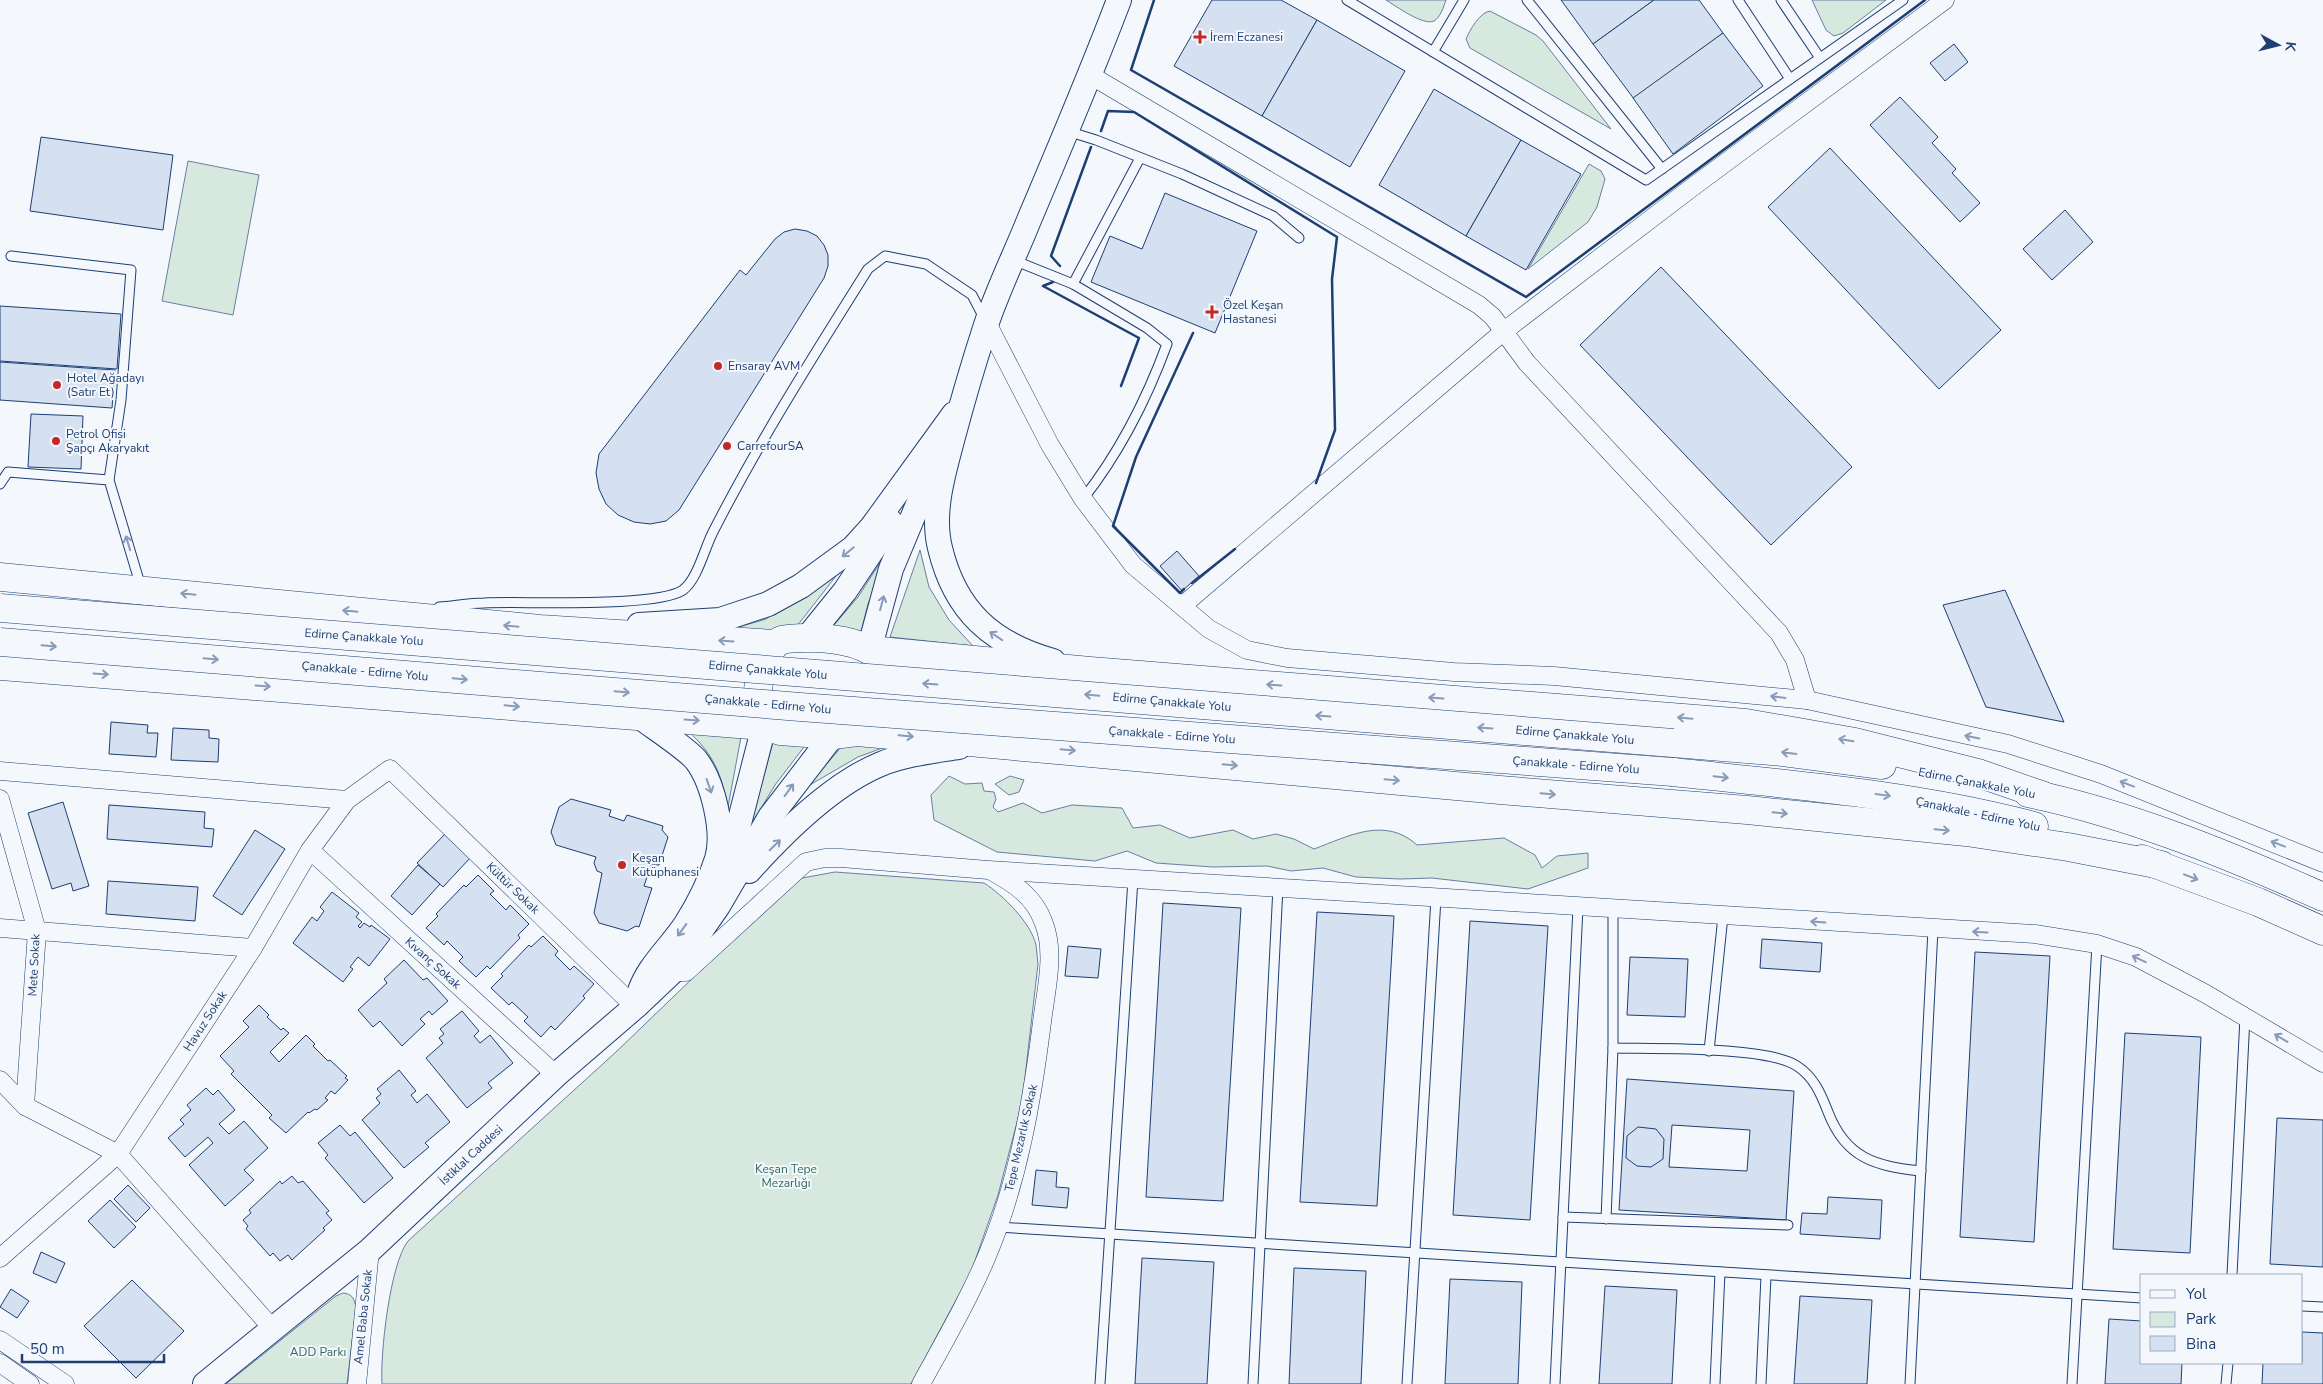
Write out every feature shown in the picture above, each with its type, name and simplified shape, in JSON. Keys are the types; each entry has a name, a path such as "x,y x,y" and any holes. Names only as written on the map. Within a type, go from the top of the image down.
{"highway":[{"path":"0,577 142,589 540,629 774,644 782,640 807,638 837,640 859,644 870,650 1090,671 1746,723 1856,742 1978,773 2044,796"},
{"name":"Edirne Çanakkale Yolu","path":"0,608 1673,743 1852,760 2044,796 2172,836 2273,875 2323,897"},
{"name":"Çanakkale - Edirne Yolu","path":"0,642 791,706 1673,772 1844,790 1918,800 2032,825 2090,841 2161,865 2258,902 2323,931"},
{"path":"764,726 758,699 764,662 774,644"},
{"path":"845,734 868,722 877,685 876,672 870,650"},
{"path":"0,666 764,726 780,731 987,743 1500,790 1747,810 1966,832 2068,847 2161,865"}],"street":[{"path":"1090,671 1021,650 994,636 975,618 961,600 949,577 939,547 937,522 946,462 962,402 987,323 1090,75 1119,0"},
{"path":"1182,606 1504,331 1714,171 1946,0"},
{"path":"1090,75 1480,305 1504,331 1527,363 1780,633 1795,660 1807,700"},
{"path":"987,323 1050,445 1083,499 1133,565 1208,629 1233,644 1248,650 1287,658 1454,672 1554,676 1807,700 2008,744 2101,774 2323,862"},
{"path":"540,629 704,622 740,615 768,604 801,586 853,548 872,527 962,402"},
{"path":"807,638 866,562 962,402"},
{"path":"870,650 891,569 962,402"},
{"path":"635,1007 643,982 686,924 705,887 717,858 718,842 716,811 709,783 695,759 639,716"},
{"path":"705,887 734,843 764,726"},
{"path":"718,906 770,817 845,734"},
{"path":"718,906 751,869 827,795 882,764 926,753 987,743"},
{"name":"Havuz Sokak","path":"0,1258 118,1154 253,948 310,850 347,800 390,769"},
{"name":"Kültür Sokak","path":"390,769 635,1007"},
{"path":"0,771 347,800"},
{"name":"Mete Sokak","path":"0,799 37,931 25,1106"},
{"name":"Kıvanç Sokak","path":"310,850 556,1075"},
{"path":"672,972 686,972 806,862 836,858 988,870 2035,934 2096,944 2136,957 2206,994 2323,1063"},
{"name":"Tepe Mezarlık Sokak","path":"921,1384 972,1289 998,1227 1018,1162 1033,1093 1050,948 1044,921 1031,899 1009,881 988,870"},
{"name":"İstiklal Caddesi","path":"205,1384 370,1250 556,1075 635,1007 672,972 718,906"},
{"path":"0,928 253,948"},
{"path":"0,1080 25,1106 118,1154 272,1328"},
{"name":"Amel Baba Sokak","path":"357,1384 370,1250"},
{"path":"0,1340 65,1384"},
{"path":"0,1364 30,1384"}],"lane":[{"path":"1347,0 1646,180 1903,0"},
{"path":"1433,52 1464,0"},
{"path":"1527,0 1662,170"},
{"path":"1738,0 1790,79"},
{"path":"1781,0 1820,58"},
{"path":"1067,131 1096,140 1140,158 1274,216 1300,238"},
{"path":"1073,284 1140,158"},
{"path":"12,256 130,270 121,400 109,480 142,589"},
{"path":"379,614 483,603 662,598 683,590 694,576 706,544 741,476 795,384 868,269 885,256 926,264 972,295 987,323"},
{"path":"1013,260 1073,284 1146,328 1167,344 1154,380 1128,434 1107,469 1083,499"},
{"path":"0,484 8,472 109,480"},
{"path":"1100,1384 1133,879"},
{"path":"1253,1384 1278,887"},
{"path":"1407,1384 1436,898"},
{"path":"1555,1384 1578,907"},
{"path":"1606,1219 1613,1048 1613,909"},
{"path":"1709,1050 1723,916"},
{"path":"1910,1384 1933,929"},
{"path":"2072,1384 2096,944"},
{"path":"2232,1274 2245,1017"},
{"path":"1613,1048 1709,1050 1776,1056 1797,1065 1815,1083 1836,1129 1851,1148 1862,1156 1885,1167 1921,1171"},
{"path":"1563,1217 1788,1225"},
{"path":"998,1227 2140,1298"},
{"path":"1715,1384 1720,1272"},
{"path":"1761,1384 1766,1276"},
{"path":"2303,1306 2323,1307"},
{"path":"2226,1384 2228,1364"}],"green space":[{"path":"1386,0 1446,0 1442,12 1434,21 1429,22 1410,15"},
{"path":"1812,0 1886,0 1843,33 1834,36 1826,30"},
{"path":"1490,11 1536,35 1543,41 1611,129 1470,48 1466,39 1470,31 1482,15"},
{"path":"188,161 259,175 233,315 162,301"},
{"path":"1589,164 1601,171 1605,179 1597,207 1588,222 1528,269"},
{"path":"890,547 868,604 860,636 828,632 858,597"},
{"path":"920,550 929,587 949,620 973,646 890,637"},
{"path":"836,576 790,635 732,629 766,619"},
{"path":"688,731 741,737 728,807 715,765 704,748"},
{"path":"774,739 807,743 775,785 749,828"},
{"path":"843,745 885,747 858,757 808,786"},
{"path":"949,776 965,784 982,783 984,791 994,792 996,799 993,807 998,812 1023,803 1042,813 1072,805 1122,808 1133,828 1160,825 1190,838 1233,830 1253,839 1276,834 1294,839 1314,849 1354,834 1380,830 1405,836 1417,845 1504,838 1535,855 1542,868 1557,856 1588,853 1588,868 1528,889 1432,878 1356,877 1323,868 1291,871 1267,866 1213,867 1156,863 1127,851 1095,861 997,852 934,820 931,795"},
{"path":"1010,776 1024,780 1019,792 1009,795 995,784"},
{"name":"Keşan Tepe Mezarlığı","path":"835,872 984,883 1015,910 1028,928 1036,945 1038,964 1022,1103 998,1195 971,1272 911,1384 382,1384 383,1352 391,1288 396,1269 408,1241 616,1052 778,896 802,878"},
{"name":"ADD Parkı","path":"343,1293 349,1294 352,1297 356,1307 347,1384 226,1384 336,1296"}],"building":[{"path":"1212,0 1281,0 1317,20 1262,116 1174,66"},
{"path":"1561,0 1654,0 1593,44"},
{"path":"1654,0 1699,0 1723,33 1634,99 1593,44"},
{"path":"1317,20 1405,71 1350,167 1262,116"},
{"path":"1723,33 1763,86 1673,154 1633,98"},
{"path":"1954,44 1968,62 1945,81 1930,63"},
{"path":"1434,89 1521,140 1466,236 1379,185"},
{"path":"1900,97 1938,137 1932,143 1956,169 1952,173 1980,203 1960,222 1870,125"},
{"path":"41,137 173,155 163,230 30,211"},
{"path":"1521,140 1581,174 1526,270 1466,236"},
{"path":"1830,148 2001,330 1939,389 1768,207"},
{"name":"Özel Keşan Hastanesi","path":"1165,193 1257,231 1215,333 1091,282 1110,236 1142,249"},
{"path":"2065,210 2093,242 2052,280 2023,249"},
{"name":"Ensaray AVM","path":"795,229 807,231 817,236 824,245 828,255 828,266 824,278 679,510 666,521 650,524 634,522 618,515 606,504 599,489 596,473 599,454 740,270 746,275 775,239 784,232"},
{"path":"1661,267 1852,467 1771,545 1580,345"},
{"path":"0,306 121,314 117,369 0,361"},
{"name":"Hotel Ağadayı (Satır Et)","path":"0,362 115,370 112,408 0,400"},
{"path":"31,414 83,416 81,469 28,467"},
{"path":"1177,551 1199,576 1182,591 1160,566"},
{"path":"2005,590 2064,722 1986,707 1943,605"},
{"path":"111,722 148,725 147,733 158,733 156,757 109,754"},
{"path":"173,728 209,730 209,738 219,739 218,762 171,760"},
{"name":"Keşan Kütüphanesi","path":"571,799 611,810 609,816 624,821 627,815 663,826 662,830 668,837 659,865 651,865 644,886 652,888 639,927 636,926 627,931 599,923 594,913 602,873 597,871 594,863 596,857 556,845 551,832 559,807"},
{"path":"63,802 89,886 73,891 71,883 52,889 28,813"},
{"path":"109,805 205,812 204,828 214,829 212,847 107,839"},
{"path":"255,830 285,849 242,915 213,896"},
{"path":"446,833 471,857 443,887 417,863"},
{"path":"418,865 440,884 412,915 391,896"},
{"path":"478,875 494,891 490,894 506,910 510,905 529,924 518,935 520,938 490,969 487,966 476,977 459,961 463,957 447,941 444,945 426,928 438,916 436,914 464,885 466,887"},
{"path":"108,881 198,887 195,921 106,914"},
{"path":"332,892 359,913 356,917 362,922 358,926 360,928 364,923 370,927 371,925 390,939 369,966 358,957 350,967 353,969 343,982 293,943 312,917 317,921 324,911 320,907"},
{"path":"1163,903 1241,908 1223,1201 1146,1197"},
{"path":"1317,912 1394,916 1377,1206 1300,1202"},
{"path":"1470,921 1548,926 1530,1220 1453,1215"},
{"path":"543,936 558,951 555,955 570,970 574,966 594,984 583,996 585,998 555,1030 551,1026 541,1037 524,1021 528,1017 512,1002 509,1005 491,988 503,976 501,974 529,945 531,947"},
{"path":"1762,939 1822,943 1820,972 1760,968"},
{"path":"1068,946 1101,949 1098,978 1065,976"},
{"path":"1975,952 2050,956 2034,1242 1960,1237"},
{"path":"1630,957 1688,959 1685,1017 1627,1015"},
{"path":"404,960 423,980 427,978 448,1001 432,1015 429,1011 420,1019 425,1024 402,1046 380,1021 373,1027 358,1010 387,983 384,979"},
{"path":"259,1005 269,1015 267,1017 281,1030 283,1028 289,1033 270,1052 279,1062 306,1035 315,1044 313,1046 347,1076 345,1078 348,1080 335,1094 331,1091 325,1098 328,1100 317,1110 308,1112 286,1133 269,1118 272,1115 231,1074 234,1071 220,1056 249,1027 243,1021"},
{"path":"462,1011 479,1031 474,1036 480,1043 490,1035 513,1063 488,1083 492,1088 467,1108 426,1058 443,1043 439,1038 444,1034 440,1029"},
{"path":"2125,1033 2201,1037 2190,1253 2113,1249"},
{"path":"399,1070 416,1091 411,1095 417,1103 427,1094 450,1122 425,1143 429,1147 404,1168 362,1120 380,1103 376,1098 381,1094 377,1089"},
{"path":"1627,1079 1794,1091 1786,1220 1619,1210","holes":["1672,1125 1750,1130 1747,1171 1669,1167"]},
{"path":"206,1088 213,1095 218,1090 235,1110 219,1124 229,1134 244,1121 268,1148 244,1170 254,1180 225,1206 189,1165 213,1143 208,1137 185,1157 168,1138 184,1124 180,1120 191,1110 187,1105"},
{"path":"2277,1118 2323,1120 2323,1267 2270,1264"},
{"path":"340,1125 350,1136 355,1132 393,1178 364,1203 325,1158 328,1155 318,1143"},
{"path":"1638,1127 1656,1129 1664,1139 1663,1159 1651,1167 1637,1166 1626,1158 1627,1136"},
{"path":"1036,1170 1057,1172 1056,1187 1069,1188 1067,1208 1032,1205"},
{"path":"292,1176 298,1183 303,1181 329,1211 326,1213 332,1220 323,1228 325,1230 292,1260 288,1255 280,1261 273,1253 270,1256 246,1229 248,1226 243,1220 251,1213 249,1210 280,1181 282,1184"},
{"path":"128,1185 150,1208 136,1222 114,1199"},
{"path":"1828,1197 1882,1200 1880,1239 1800,1234 1802,1213 1827,1214"},
{"path":"110,1200 136,1227 114,1248 88,1221"},
{"path":"41,1252 65,1263 56,1283 33,1273"},
{"path":"1142,1258 1214,1262 1207,1384 1135,1384"},
{"path":"1294,1268 1366,1271 1361,1384 1289,1384"},
{"path":"1450,1279 1522,1282 1518,1384 1445,1384"},
{"path":"132,1280 184,1331 136,1378 84,1326"},
{"path":"1605,1286 1677,1290 1672,1384 1599,1384"},
{"path":"11,1289 29,1301 17,1318 0,1307"},
{"path":"1800,1296 1872,1300 1867,1384 1794,1384"},
{"path":"2109,1319 2140,1321 2140,1364 2182,1364 2181,1384 2105,1384"},
{"path":"2303,1332 2323,1333 2323,1384 2262,1384 2263,1364 2303,1364"}],"wall":[{"path":"1154,0 1131,70 1526,297 1925,0"},
{"path":"1101,131 1108,111 1134,112 1337,237 1332,279 1335,430 1316,483"},
{"path":"1060,266 1051,256 1091,147"},
{"path":"1053,282 1043,286 1139,338 1121,386"},
{"path":"1184,589 1180,593 1113,526 1136,457 1193,333"},
{"path":"1192,583 1235,549"}],"place":[{"name":"İrem Eczanesi","path":"1200,37"},
{"name":"Özel Keşan Hastanesi","path":"1212,312"},
{"name":"Ensaray AVM","path":"718,366"},
{"name":"Hotel Ağadayı (Satır Et)","path":"57,385"},
{"name":"Petrol Ofisi Şapçı Akaryakıt","path":"56,441"},
{"name":"CarrefourSA","path":"727,446"},
{"name":"Keşan Kütüphanesi","path":"622,865"}]}
